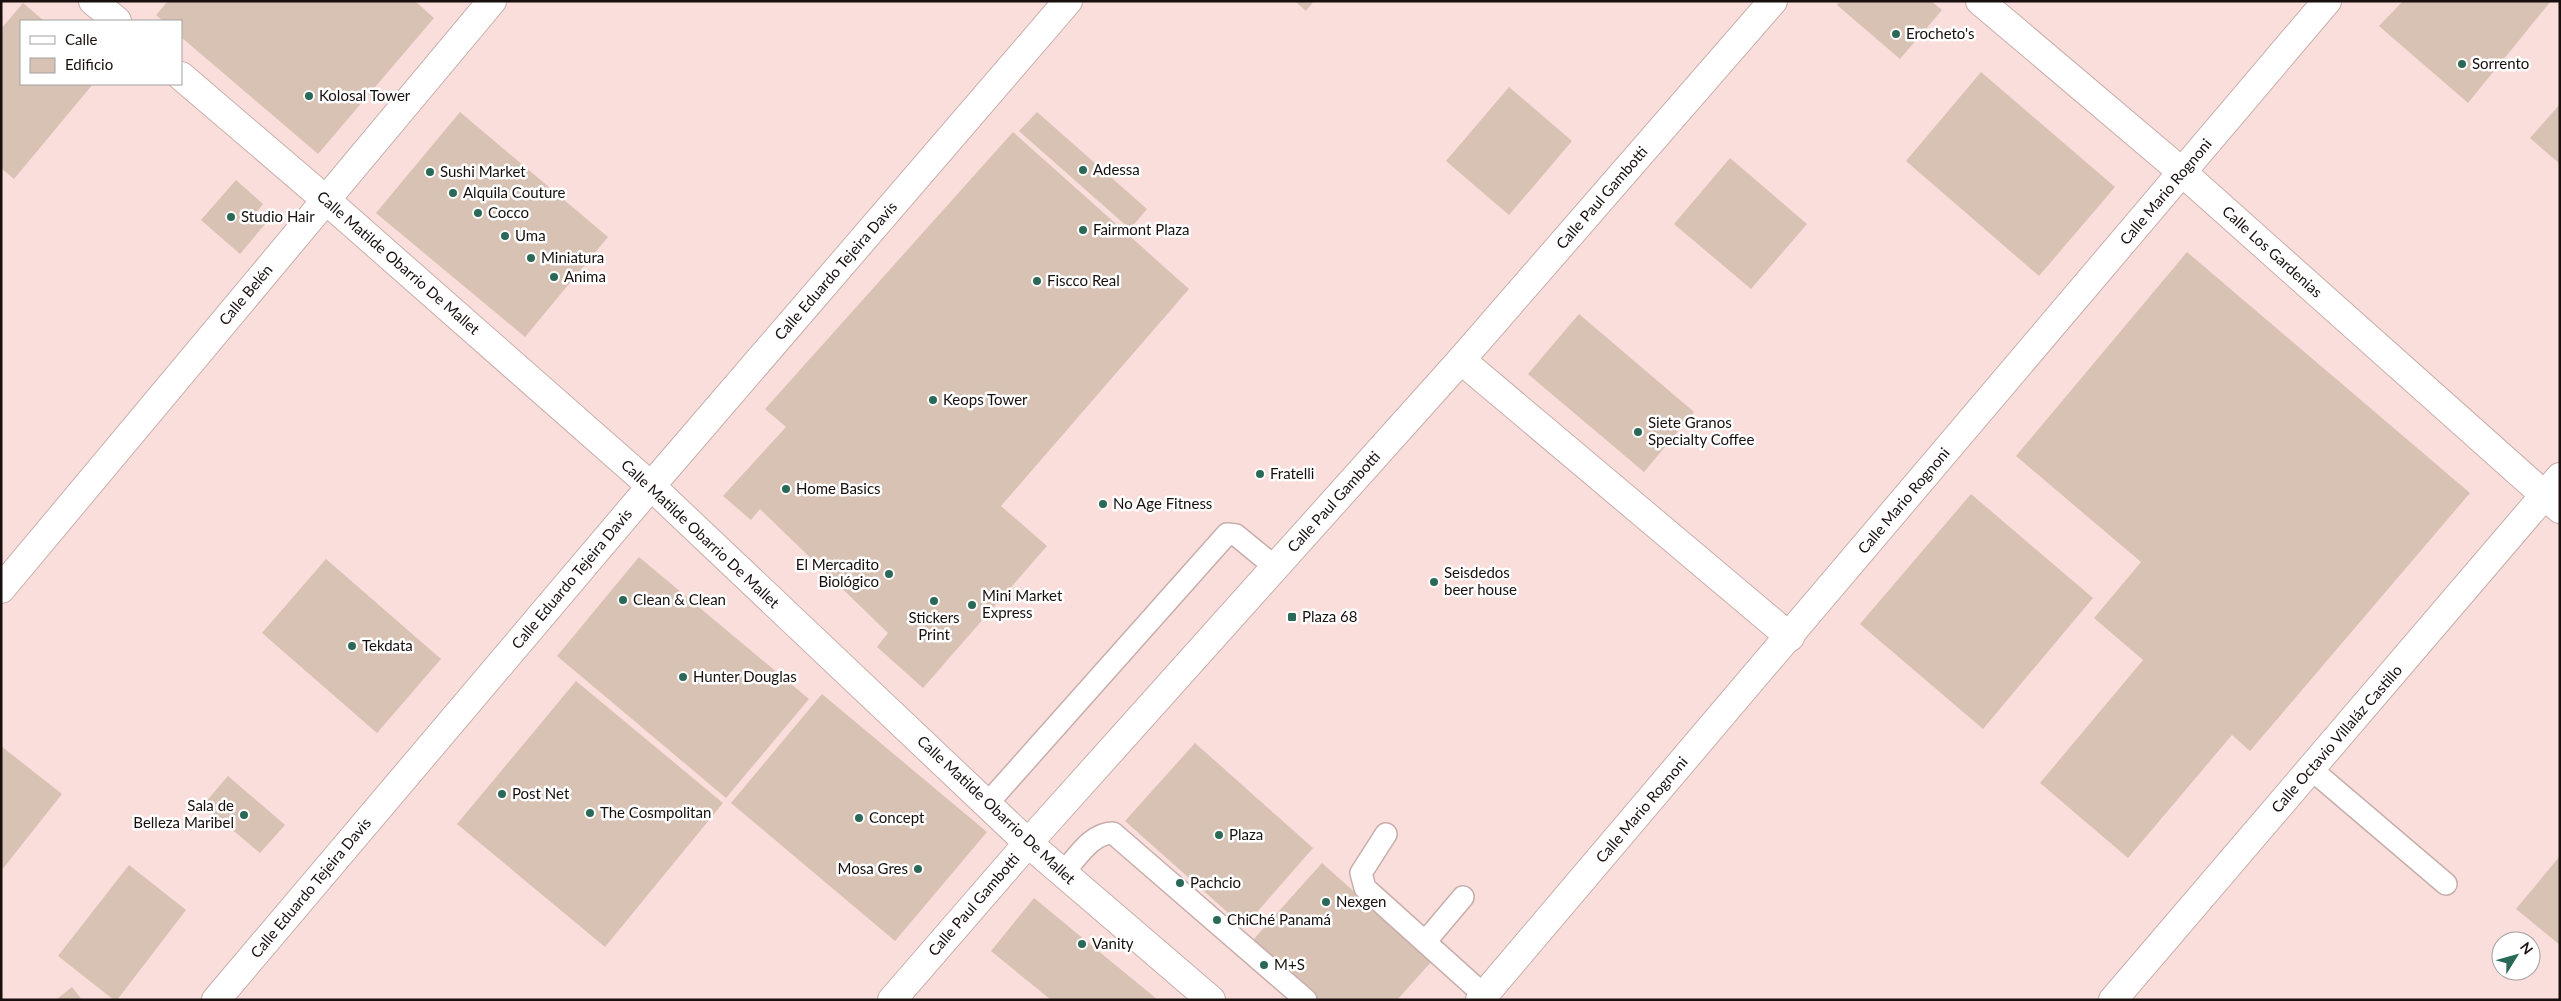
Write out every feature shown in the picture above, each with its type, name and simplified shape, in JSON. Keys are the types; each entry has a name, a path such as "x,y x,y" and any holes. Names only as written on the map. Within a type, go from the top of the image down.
{"street":[{"path":"93,1 116,20"},
{"name":"Calle Belén","path":"1,589 492,1"},
{"name":"Calle Eduardo Tejeira Davis","path":"216,1000 651,486 1068,1"},
{"name":"Calle Paul Gambotti","path":"892,1000 1028,843 1462,360 1773,1"},
{"name":"Calle Los Gardenias","path":"1980,1 2555,493"},
{"name":"Calle Mario Rognoni","path":"1482,998 2328,1"},
{"name":"Calle Matilde Obarrio De Mallet","path":"182,77 326,200 651,486 1028,843 1211,1000"},
{"path":"1462,360 1790,637"},
{"name":"Calle Octavio Villaláz Castillo","path":"2113,1000 2311,769 2555,493"}],"lane":[{"path":"987,804 1227,534 1236,535 1275,567"},
{"path":"2311,769 2446,884"},
{"path":"1063,873 1096,837 1104,833 1113,833 1306,1000"},
{"path":"1386,834 1361,873 1365,888 1425,942 1482,998"},
{"path":"1425,942 1463,897"}],"building":[{"name":"Kolosal Tower","path":"168,1 415,1 434,18 318,154 182,38 182,20 162,20 156,15"},
{"path":"1295,1 1314,1 1306,11"},
{"name":"Erocheto's","path":"1840,1 1931,1 1942,10 1900,59 1837,5"},
{"name":"Sorrento","path":"2403,1 2551,1 2468,103 2379,26"},
{"path":"23,3 43,20 20,20 20,85 92,85 14,179 1,168 1,29"},
{"path":"1981,72 2115,187 2039,276 1906,161"},
{"path":"1509,87 1572,141 1509,215 1446,161"},
{"path":"2560,104 2560,164 2530,138"},
{"path":"460,112 608,237 525,337 376,213"},
{"name":"Adessa","path":"1037,112 1147,209 1130,229 1019,131"},
{"path":"1013,132 1189,289 1001,506 1047,546 923,688 877,647 888,633 760,509 751,520 723,496 786,427 765,409"},
{"path":"1730,158 1807,224 1751,289 1674,224"},
{"name":"Studio Hair","path":"236,180 263,204 255,214 266,223 240,254 201,220"},
{"path":"2187,252 2470,493 2250,751 2232,735 2128,858 2040,783 2143,660 2094,618 2141,562 2016,456"},
{"path":"1579,314 1694,412 1644,472 1528,374"},
{"path":"1971,494 2093,598 1983,729 1860,624"},
{"name":"Hunter Douglas","path":"639,557 809,699 726,798 557,656"},
{"name":"Tekdata","path":"326,559 441,659 377,733 262,633"},
{"name":"The Cosmpolitan","path":"576,681 723,803 605,947 457,824"},
{"name":"Concept","path":"822,694 987,832 895,941 731,803"},
{"name":"Plaza","path":"1195,743 1313,848 1244,927 1125,821"},
{"path":"1,746 62,794 1,871"},
{"name":"Sala de Belleza Maribel","path":"228,776 285,825 260,853 203,805"},
{"path":"2560,856 2560,945 2516,909"},
{"name":"Nexgen","path":"1322,863 1432,961 1397,1000 1319,1000 1252,941"},
{"path":"129,865 186,910 117,1000 114,1000 58,956"},
{"path":"1034,898 1158,1000 1051,1000 991,951"},
{"path":"72,987 82,1000 56,1000"}],"place":[{"name":"Erocheto's","path":"1896,34"},
{"name":"Sorrento","path":"2462,64"},
{"name":"Kolosal Tower","path":"309,96"},
{"name":"Adessa","path":"1083,170"},
{"name":"Sushi Market","path":"430,172"},
{"name":"Alquila Couture","path":"453,193"},
{"name":"Cocco","path":"478,213"},
{"name":"Studio Hair","path":"231,217"},
{"name":"Fairmont Plaza","path":"1083,230"},
{"name":"Uma","path":"505,236"},
{"name":"Miniatura","path":"531,258"},
{"name":"Anima","path":"554,277"},
{"name":"Fiscco Real","path":"1037,281"},
{"name":"Keops Tower","path":"933,400"},
{"name":"Siete Granos Specialty Coffee","path":"1638,432"},
{"name":"Fratelli","path":"1260,474"},
{"name":"Home Basics","path":"786,489"},
{"name":"No Age Fitness","path":"1103,504"},
{"name":"El Mercadito Biológico","path":"889,574"},
{"name":"Seisdedos beer house","path":"1434,582"},
{"name":"Clean & Clean","path":"623,600"},
{"name":"Stickers Print","path":"934,601"},
{"name":"Mini Market Express","path":"972,605"},
{"name":"Plaza 68","path":"1292,617"},
{"name":"Tekdata","path":"352,646"},
{"name":"Hunter Douglas","path":"683,677"},
{"name":"Post Net","path":"502,794"},
{"name":"The Cosmpolitan","path":"590,813"},
{"name":"Sala de Belleza Maribel","path":"244,815"},
{"name":"Concept","path":"859,818"},
{"name":"Plaza","path":"1219,835"},
{"name":"Mosa Gres","path":"918,869"},
{"name":"Pachcio","path":"1180,883"},
{"name":"Nexgen","path":"1326,902"},
{"name":"ChiChé Panamá","path":"1217,920"},
{"name":"Vanity","path":"1082,944"},
{"name":"M+S","path":"1264,965"}]}
